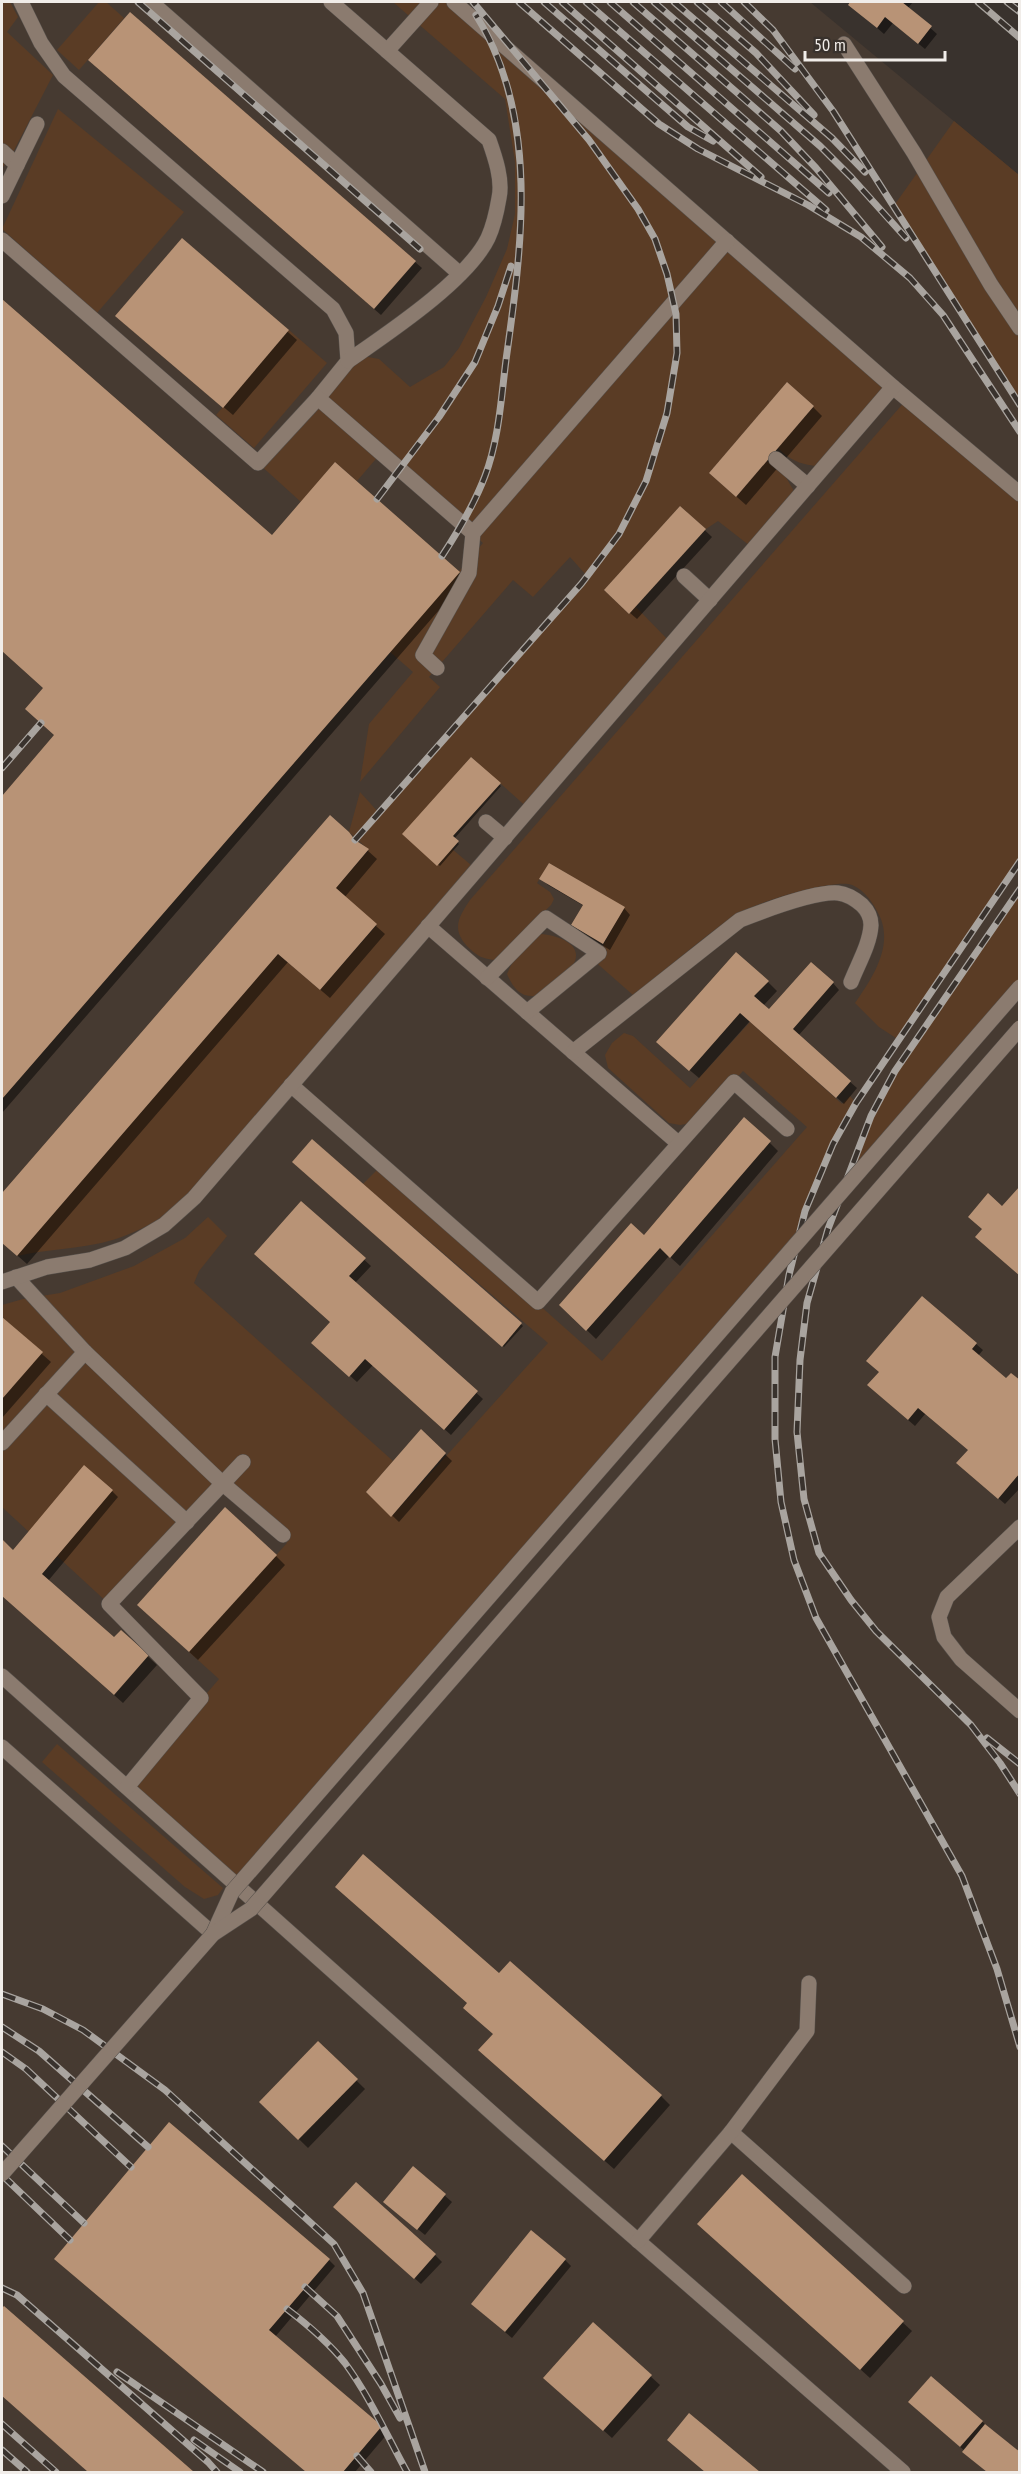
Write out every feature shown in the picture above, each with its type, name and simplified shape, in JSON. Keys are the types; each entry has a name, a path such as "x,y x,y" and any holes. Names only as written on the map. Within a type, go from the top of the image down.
{"lane":[{"path":"21,2 41,43 64,76 333,309 346,333 348,361"},
{"path":"151,2 460,274"},
{"path":"2,240 258,464 318,399 348,361 396,328 460,274 488,238 500,196 496,162 489,140 331,2"},
{"path":"387,51 431,2"},
{"path":"454,2 893,387 1020,494"},
{"path":"844,44 914,153 991,285 1020,328"},
{"path":"2,196 37,124"},
{"path":"2,151 17,165"},
{"path":"437,668 423,655 469,573 473,533 727,241"},
{"path":"283,1535 222,1483 9,1279 47,1267 90,1260 126,1248 164,1225 194,1198 893,387"},
{"path":"318,399 473,533"},
{"path":"776,459 808,486"},
{"path":"684,576 710,600"},
{"path":"486,822 505,838"},
{"path":"573,1052 740,920 761,911 827,893 840,893 852,897 869,914 871,925 869,938 851,982"},
{"path":"487,978 546,918 599,953 527,1012"},
{"path":"428,926 678,1143"},
{"path":"213,1934 232,1892 1020,987"},
{"path":"2,2174 213,1934 251,1909 1020,1028"},
{"path":"291,1085 538,1302 734,1082 787,1129"},
{"path":"2,1443 86,1352"},
{"path":"46,1394 187,1522"},
{"path":"127,1787 201,1698 109,1604 243,1462"},
{"path":"1020,1527 947,1597 939,1617 944,1637 961,1659 1020,1711"},
{"path":"2,1676 26,1707 127,1787 638,2241 903,2472"},
{"path":"2,1747 213,1934"},
{"path":"638,2241 731,2132 807,2031 809,1983"},
{"path":"731,2132 904,2286"}],"shaded area":[{"path":"2,2 810,2 1019,175 1019,2472 2,2472"},
{"path":"2,2 10,2 18,17 7,32 53,75 10,158 2,168"},
{"path":"99,2 106,2 124,18 79,70 57,50"},
{"path":"393,2 454,2 893,387 825,467 799,462 778,448 814,406 787,382 709,473 736,497 767,461 784,474 798,498 754,549 718,521 706,529 680,506 604,590 629,614 636,607 672,644 529,809 471,757 403,834 437,865 452,849 477,870 194,1198 122,1237 96,1244 17,1256 278,954 320,990 377,925 336,888 369,850 349,832 360,792 379,813 587,576 570,557 533,597 513,580 429,677 440,687 360,782 369,724 413,672 390,652 483,543 381,453 357,481 335,462 301,502 258,463 348,361 368,357 379,359 410,387 444,367 459,348 486,297 507,249 515,214 515,162 505,99"},
{"path":"58,109 184,212 97,313 2,229"},
{"path":"954,121 1019,175 1019,405 893,207"},
{"path":"289,330 327,363 254,448 216,415"},
{"path":"907,399 1019,494 1019,861 899,1040 879,1027 855,1003 875,971 883,947 884,935 877,911 866,894 853,885 837,884 807,889 773,899 734,916 633,995 592,959 599,953 624,907 549,863 537,883 550,892 554,899 551,905 495,960 475,953 463,942 458,930 462,913 470,900"},
{"path":"1019,889 1019,987 843,1190 871,1116 895,1071"},
{"path":"538,934 553,936 568,942 576,953 575,961 563,976 535,996 529,996 517,990 507,974 512,963"},
{"path":"750,1022 842,1104 850,1096 856,1103 822,1171 797,1243 238,1886 127,1787 219,1679 189,1652 287,1543 222,1483 109,1604 57,1556 112,1489 84,1466 29,1532 2,1507 2,1399 42,1352 2,1317 2,1305 60,1293 134,1266 185,1238 208,1217 227,1236 199,1271 194,1283 393,1461 366,1492 392,1516 548,1343 363,1184 382,1165 602,1361 807,1127 743,1071 697,1122 680,1125 669,1123 608,1068 605,1055 612,1043 624,1033 633,1036 690,1088"},
{"path":"57,1744 223,1888 218,1895 204,1899 185,1887 42,1762"}],"building":[{"path":"850,2 902,2 932,26 918,44 885,17 877,28 848,5"},
{"path":"130,12 416,261 374,309 88,60"},
{"path":"182,238 289,330 223,408 115,316"},
{"path":"2,299 272,535 335,462 460,572 2,1099 2,796 54,735 25,709 43,688 2,651"},
{"path":"787,382 814,406 736,497 709,473"},
{"path":"680,506 706,529 629,614 604,590"},
{"path":"471,757 501,783 453,836 459,841 437,866 402,834"},
{"path":"330,815 355,840 369,849 336,888 377,924 320,990 278,954 17,1256 2,1243 2,1193"},
{"path":"549,863 625,907 603,944 571,925 583,905 539,879"},
{"path":"736,952 769,981 754,996 769,1009 811,962 834,982 793,1029 851,1081 836,1098 740,1013 689,1071 656,1042"},
{"path":"744,1117 771,1141 670,1258 660,1248 586,1331 559,1305 631,1223 644,1235"},
{"path":"312,1139 522,1323 502,1347 292,1162"},
{"path":"1020,1186 1020,1276 975,1237 982,1229 968,1217 988,1193 1002,1206"},
{"path":"301,1201 366,1258 349,1276 478,1391 444,1430 365,1359 349,1377 311,1343 330,1322 254,1254"},
{"path":"922,1296 977,1343 972,1349 1006,1378 1011,1373 1020,1380 1020,1473 998,1499 956,1463 968,1450 918,1408 908,1420 867,1385 879,1372 866,1361"},
{"path":"2,1317 43,1352 2,1399"},
{"path":"421,1429 446,1453 391,1517 366,1492"},
{"path":"84,1465 113,1490 42,1574 114,1637 121,1630 149,1655 114,1695 2,1596 2,1539 13,1550"},
{"path":"225,1507 277,1555 189,1652 137,1605"},
{"path":"363,1854 499,1973 510,1961 662,2095 604,2161 478,2050 493,2034 463,2008 467,2003 335,1887"},
{"path":"318,2041 358,2079 298,2140 259,2102"},
{"path":"169,2122 330,2259 269,2330 382,2426 343,2472 306,2472 54,2259"},
{"path":"413,2166 446,2194 417,2230 383,2202"},
{"path":"742,2174 904,2321 860,2370 697,2224"},
{"path":"356,2182 436,2254 414,2279 333,2207"},
{"path":"531,2230 566,2259 505,2332 471,2304"},
{"path":"4,2306 194,2472 88,2472 2,2396 2,2308"},
{"path":"593,2322 652,2375 603,2431 543,2378"},
{"path":"931,2376 983,2421 960,2447 908,2402"},
{"path":"689,2413 760,2472 705,2472 667,2440"},
{"path":"985,2424 1020,2452 1020,2472 987,2472 962,2452"}],"railway":[{"path":"138,2 420,249"},
{"path":"355,840 582,583 619,534 646,481 667,413 677,353 676,314 667,274 655,239 638,209 589,140 473,2"},
{"path":"519,2 659,124 698,149 808,205 861,237 910,278 943,315 1020,432"},
{"path":"544,2 688,127 713,141"},
{"path":"562,2 761,177"},
{"path":"586,2 826,210"},
{"path":"610,2 829,193"},
{"path":"633,2 781,131 816,168 882,247"},
{"path":"654,2 820,146 906,238"},
{"path":"674,2 832,138 865,172"},
{"path":"697,2 756,53 814,115"},
{"path":"721,2 795,69"},
{"path":"744,2 773,30 833,111 1020,405"},
{"path":"978,2 1020,38"},
{"path":"1007,2 1020,12"},
{"path":"442,556 476,497 490,462 499,419 517,272 520,228 521,183 518,139 510,96 496,55 476,15"},
{"path":"377,499 439,417 475,362 498,306 511,266"},
{"path":"2,768 41,723"},
{"path":"1020,861 856,1103 833,1144 805,1211 789,1275 775,1357 775,1439 781,1502 794,1560 816,1618 962,1876 997,1969 1020,2047"},
{"path":"1020,889 895,1071 871,1116 828,1229 807,1303 800,1360 797,1432 804,1499 819,1553 851,1600 876,1631 971,1725 1020,1794"},
{"path":"987,1738 1020,1764"},
{"path":"2,1994 43,2009 83,2030 165,2090 334,2244 363,2293 425,2472"},
{"path":"2,2027 39,2051 148,2147"},
{"path":"2,2052 26,2069 131,2167"},
{"path":"2,2146 84,2223"},
{"path":"2,2175 70,2240"},
{"path":"305,2287 337,2316 400,2418"},
{"path":"2,2288 17,2295 217,2472"},
{"path":"287,2309 318,2334 345,2363 370,2403 407,2472"},
{"path":"117,2372 263,2472"},
{"path":"2,2424 56,2472"},
{"path":"194,2440 240,2472"},
{"path":"2,2450 27,2472"},
{"path":"357,2456 371,2472"}]}
